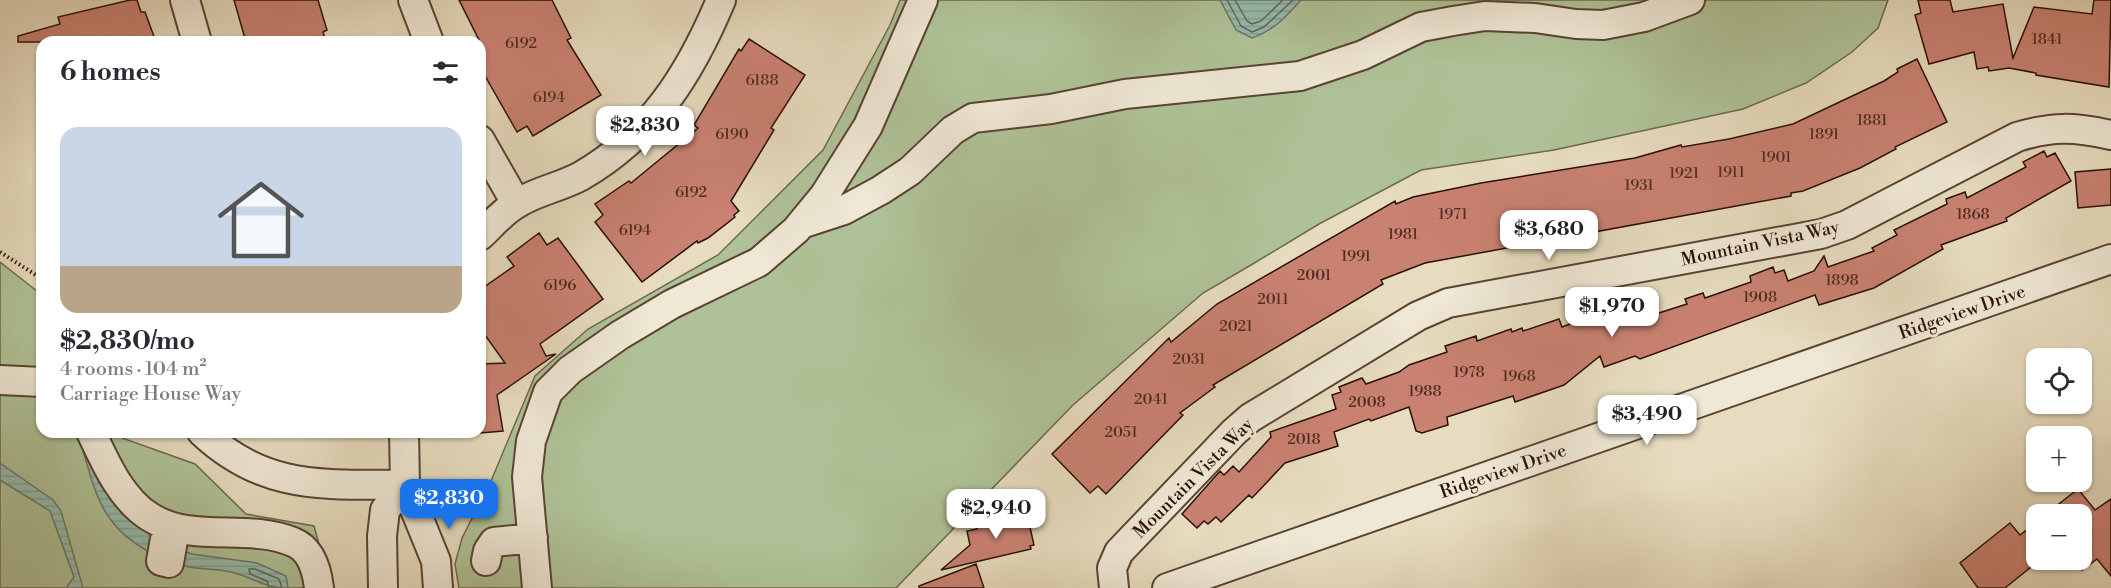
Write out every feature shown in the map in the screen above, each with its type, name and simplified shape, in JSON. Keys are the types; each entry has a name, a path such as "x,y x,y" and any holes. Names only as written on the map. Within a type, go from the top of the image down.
{"street":[{"path":"185,0 195,36"},
{"path":"412,0 427,36"},
{"path":"486,230 516,203 580,177 616,152 651,121 680,83 703,44 721,0"},
{"path":"537,588 528,494 528,461 531,441 548,392 591,354 672,304 759,262 801,225 824,196 868,126 923,0"},
{"path":"801,225 844,210 881,190 910,171 935,144 973,118 1051,109 1125,94 1300,76 1363,56 1421,27 1453,21 1485,16 1535,18 1575,24 1603,25 1644,17 1690,0"},
{"name":"Mountain Vista Way","path":"1114,588 1112,568 1119,552 1234,432 1250,418 1418,316 1448,303 1821,234 1847,225 2017,137 2045,128 2074,127 2111,135"},
{"path":"486,150 516,203"},
{"name":"Ridgeview Drive","path":"1167,588 2111,259"},
{"path":"0,380 36,382"},
{"path":"94,438 108,469 129,497 171,536 269,537 295,543 308,554 317,574 319,588"},
{"path":"208,438 219,448 248,466 282,479 317,484 405,485"},
{"path":"404,438 405,485 436,561 438,588"},
{"path":"383,588 382,536 385,510 405,485"},
{"path":"486,561 488,550 494,542 532,538"}],"path":[{"path":"0,252 36,275"}],"shaded area":[{"path":"900,0 1888,0 1878,28 1852,52 1806,83 1743,109 1554,150 1421,170 1319,224 1203,293 1073,405 896,588 459,588 455,564 462,538 491,481 535,376 588,329 718,255 823,150 890,25"},
{"path":"0,262 36,290 36,438 122,438 195,464 246,514 314,526 331,588 0,588"}],"water":[{"path":"1220,0 1301,0 1273,27 1252,38 1236,30"},
{"path":"83,451 120,511 160,542 192,554 257,563 286,576 288,588 270,586 221,570 189,567 157,556 136,544 118,529 106,513 94,487"},
{"path":"0,463 53,500 61,511 83,588 66,588 74,577 50,511 0,480"}],"building":[{"path":"137,0 141,12 145,12 154,36 36,36 36,42 18,42 18,36 60,24 58,17"},
{"path":"234,0 318,0 327,30 323,32 324,36 244,36"},
{"path":"459,0 552,0 571,38 567,40 601,95 533,136 527,126 517,132 486,78 486,36 477,36"},
{"path":"1918,0 1950,0 1953,12 2003,4 2013,58 2034,7 2092,14 2094,0 2111,0 2109,87 2036,75 2036,73 2009,68 1989,71 1988,67 1977,69 1974,52 1929,64 1915,15 1921,13"},
{"path":"749,39 805,75 771,128 774,130 731,201 739,211 734,215 735,217 708,238 698,243 697,241 642,282 595,222 603,215 595,204 629,181 631,183 698,128 694,125 739,49 741,51"},
{"path":"1917,59 1947,122 1895,147 1896,149 1860,168 1803,191 1791,193 1791,196 1425,263 1381,280 1383,284 1213,385 1215,387 1180,413 1183,415 1106,494 1098,486 1090,493 1052,454 1169,338 1171,342 1217,304 1395,201 1396,204 1413,197 1481,183 1635,158 1681,145 1682,147 1729,139 1793,124 1884,81 1898,72 1897,69"},
{"path":"2044,151 2047,157 2055,153 2071,181 2006,218 2007,221 1941,245 1943,249 1874,288 1819,305 1815,295 1640,359 1635,356 1604,367 1600,356 1564,385 1515,402 1513,396 1447,417 1448,425 1422,433 1416,431 1409,407 1371,421 1369,419 1334,432 1338,446 1285,463 1252,498 1249,495 1221,522 1216,517 1208,524 1204,521 1197,528 1182,514 1220,471 1224,475 1233,466 1239,472 1271,437 1270,432 1336,409 1332,395 1341,392 1339,387 1362,378 1366,384 1399,372 1409,365 1447,352 1445,346 1476,336 1477,341 1511,329 1512,332 1522,328 1523,331 1559,319 1562,327 1610,309 1612,316 1639,306 1643,318 1687,304 1685,299 1703,293 1705,298 1751,282 1750,276 1773,267 1775,273 1784,270 1788,281 1814,271 1824,256 1828,267 1874,251 1872,248 1897,235 1894,230 1947,204 1946,199 1965,192 1967,198 2026,167 2023,162"},
{"path":"2111,169 2111,205 2078,208 2075,172"},
{"path":"539,233 547,245 558,238 603,299 540,344 546,356 556,354 497,395 503,431 486,432 486,364 505,363 486,336 486,286 514,266 507,257"},
{"path":"2074,492 2080,492 2090,504 2059,504"},
{"path":"2111,499 2111,576 2097,559 2092,563 2092,506 2095,510"},
{"path":"1021,512 1024,524 1029,523 1034,545 1030,546 1031,549 941,570 970,545 967,531 977,529 976,522"},
{"path":"2010,523 2020,535 2026,530 2027,570 2005,588 1978,588 1960,563"},
{"path":"976,564 984,588 919,588 919,586"}]}
